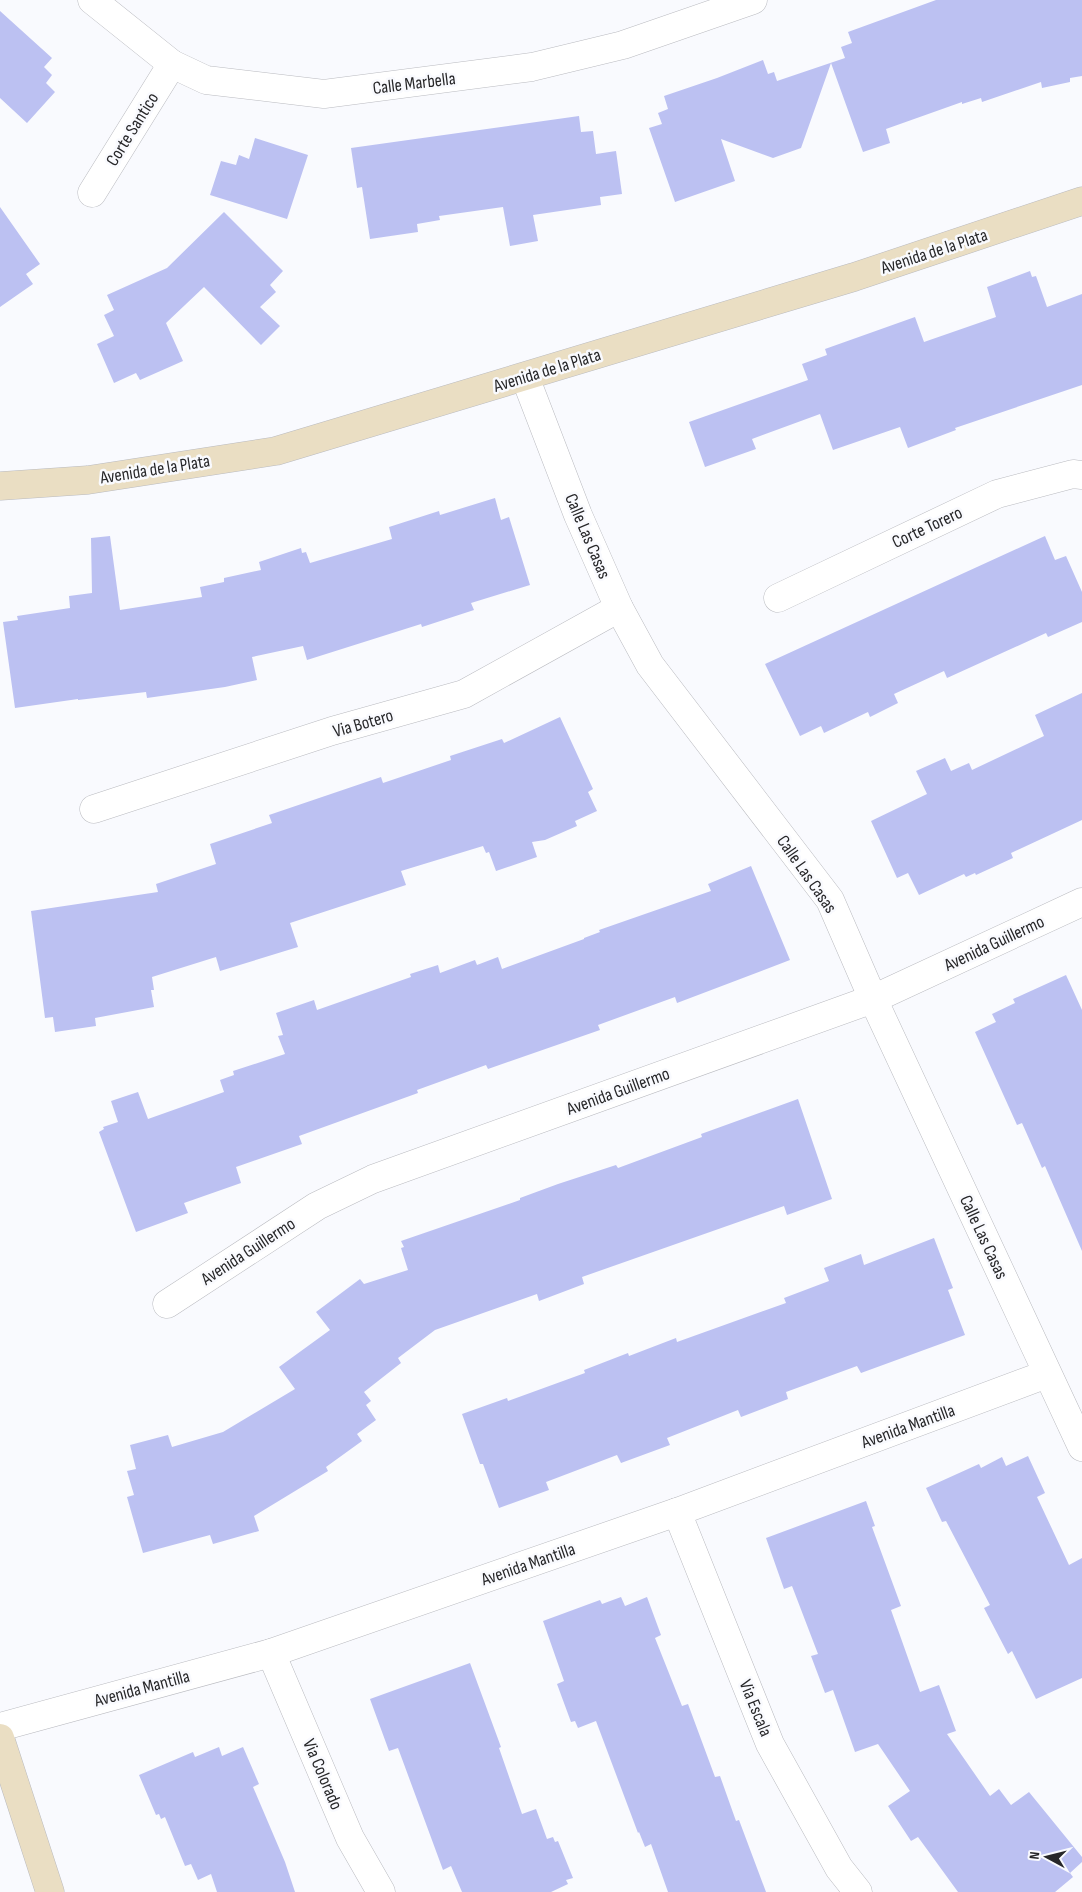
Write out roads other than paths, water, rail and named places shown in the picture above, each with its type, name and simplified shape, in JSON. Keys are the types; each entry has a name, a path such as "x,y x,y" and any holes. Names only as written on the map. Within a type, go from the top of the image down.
{"street":[{"name":"Calle Marbella","path":"92,0 172,64 206,80 324,94 532,68 624,45 753,0"},
{"name":"Corte Santico","path":"92,193 172,64"},
{"name":"Avenida de la Plata","path":"0,486 88,480 276,451 854,277 1082,201"},
{"name":"Calle Las Casas","path":"525,376 578,515 619,608 650,665 830,900 873,998 1082,1447"},
{"name":"Corte Torero","path":"778,598 997,494 1073,474 1082,474"},
{"name":"Via Botero","path":"94,809 332,731 464,694 619,608"},
{"name":"Avenida Guillermo","path":"166,1304 316,1206 373,1180 873,998 1082,902"},
{"name":"Avenida Mantilla","path":"0,1727 270,1653 677,1512 1047,1374"},
{"name":"Via Escala","path":"677,1512 770,1744 839,1868 858,1892"},
{"name":"Via Colorado","path":"270,1653 350,1838 381,1892"},
{"path":"0,1738 50,1892"}]}
